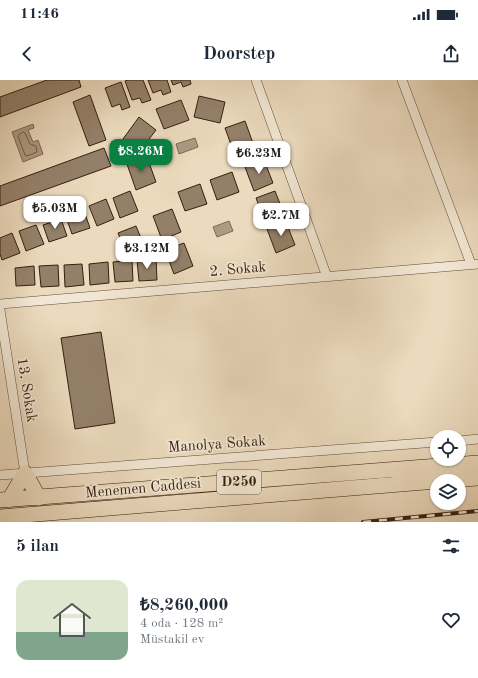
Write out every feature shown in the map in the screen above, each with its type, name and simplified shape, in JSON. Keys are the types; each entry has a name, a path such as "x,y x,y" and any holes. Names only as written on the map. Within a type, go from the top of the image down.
{"highway":[{"name":"Menemen Caddesi","path":"4,500 478,462"},
{"path":"4,500 25,473 39,498"},
{"path":"466,479 478,478"},
{"name":"Menemen Caddesi","path":"0,517 430,482"}],"street":[{"path":"256,80 327,277"},
{"path":"402,80 475,264"},
{"name":"2. Sokak","path":"0,304 475,264"},
{"name":"13. Sokak","path":"0,310 25,473"},
{"path":"466,440 478,439"},
{"name":"Manolya Sokak","path":"0,475 430,443"}],"shaded area":[{"path":"478,468 478,471 0,510 0,506"}],"water":[{"path":"33,124 34,128 28,130 33,142 38,140 43,154 23,162 12,132"},
{"path":"195,138 198,147 179,154 176,144"},
{"path":"229,221 233,231 217,237 213,227"}],"building":[{"path":"47,80 79,80 81,87 0,117 0,97"},
{"path":"143,80 151,100 142,103 140,98 132,100 125,81"},
{"path":"148,80 167,80 171,92 163,95 161,90 153,93"},
{"path":"171,80 190,80 191,84 183,87 181,82 173,85"},
{"path":"121,82 130,107 122,110 120,104 112,107 105,88"},
{"path":"90,95 106,140 89,146 73,102"},
{"path":"199,96 225,102 220,123 194,117"},
{"path":"181,100 189,120 164,129 156,109"},
{"path":"139,117 156,130 140,151 123,139"},
{"path":"245,121 254,146 234,153 225,128"},
{"path":"104,148 111,166 0,206 0,186"},
{"path":"147,157 156,182 136,190 127,164"},
{"path":"264,160 273,183 254,191 245,167"},
{"path":"232,172 239,192 217,200 210,180"},
{"path":"200,184 207,204 185,211 178,192"},
{"path":"130,191 138,211 120,218 113,198"},
{"path":"275,191 284,214 265,222 256,198"},
{"path":"106,199 114,219 97,226 89,206"},
{"path":"172,209 181,232 162,240 153,216"},
{"path":"84,211 90,228 72,234 66,217"},
{"path":"61,219 67,236 49,242 43,225"},
{"path":"286,222 295,245 276,253 267,229"},
{"path":"36,225 44,244 26,251 19,231"},
{"path":"136,226 143,243 125,250 118,233"},
{"path":"12,233 20,253 2,260 0,254 0,238"},
{"path":"184,243 193,266 174,274 165,250"},
{"path":"156,258 157,280 139,281 137,260"},
{"path":"132,260 133,281 115,282 113,262"},
{"path":"108,262 109,283 90,285 89,264"},
{"path":"82,264 84,285 65,287 64,265"},
{"path":"58,265 59,286 41,287 39,266"},
{"path":"34,266 35,285 16,286 15,268"},
{"path":"101,332 115,423 75,429 61,338"}],"railway":[{"path":"363,522 478,511"}]}
